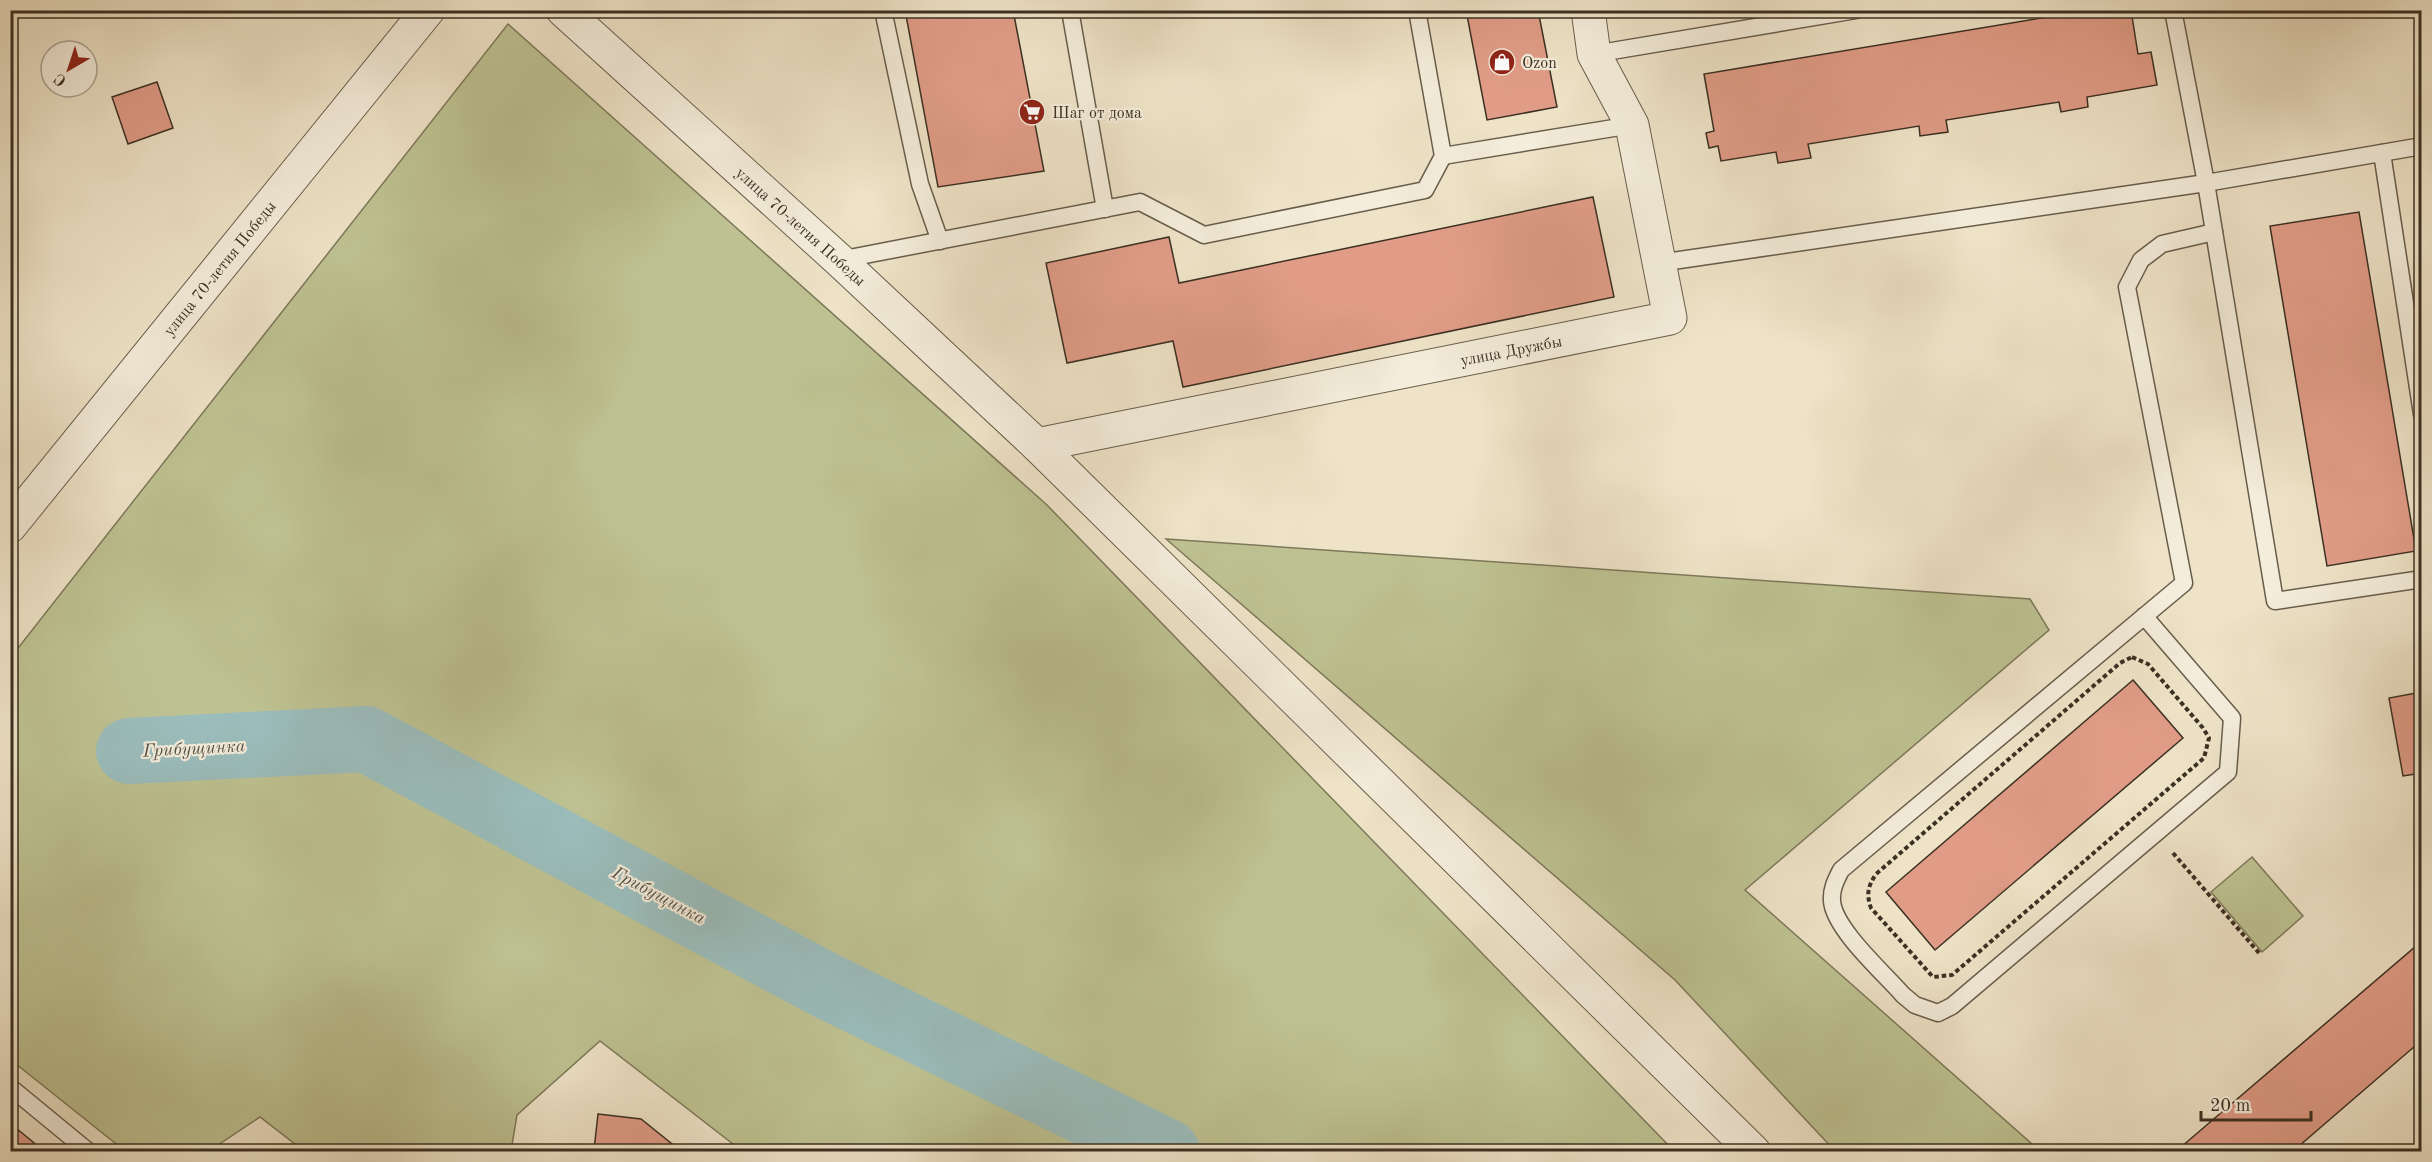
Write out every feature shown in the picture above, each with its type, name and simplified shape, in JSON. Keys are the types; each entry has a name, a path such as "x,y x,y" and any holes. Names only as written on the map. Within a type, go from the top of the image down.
{"street":[{"name":"улица 70-летия Победы","path":"10,526 428,10"},
{"name":"улица 70-летия Победы","path":"563,10 839,260 1037,445 1754,1152"},
{"name":"улица Дружбы","path":"1037,445 1670,318 1632,125 1594,54 1588,10"}],"lane":[{"path":"883,10 920,184 940,241"},
{"path":"1070,10 1105,209"},
{"path":"839,260 1140,202 1204,235 1425,190 1443,156 1417,10"},
{"path":"1594,54 1856,10"},
{"path":"2173,10 2206,183 2275,601 2421,579"},
{"path":"1443,156 1632,125"},
{"path":"1659,263 2206,183 2421,146"},
{"path":"2382,153 2421,414"},
{"path":"2144,616 2232,718 2228,772 1952,1006 1938,1013 1915,1005 1903,995 1839,922 1832,902 1833,884 1841,870 2144,616 2184,583 2127,287 2141,260 2162,244 2214,232"},
{"path":"10,1088 89,1152"}],"path":[{"path":"2132,657 2148,664 2209,738 2204,758 2139,814 1952,975 1933,976 1925,969 1871,908 1867,897 1868,885 1876,874 2120,663 2132,657"},
{"path":"2139,814 2259,953"}],"green space":[{"path":"508,24 1047,505 1674,1151 742,1151 600,1041 517,1115 511,1151 304,1151 260,1117 209,1151 125,1151 11,1060 11,657"},
{"path":"1166,539 2030,599 2049,630 1745,890 2040,1151 1835,1151 1675,980"},
{"path":"2252,857 2303,916 2262,952 2211,892"}],"building":[{"path":"905,10 1013,10 1044,171 938,187"},
{"path":"1466,10 1538,10 1557,107 1487,120"},
{"path":"2089,10 2131,10 2138,54 2151,52 2157,85 2087,97 2088,107 2061,112 2059,102 1946,120 1948,132 1920,136 1919,126 1808,144 1811,158 1778,163 1776,152 1721,161 1718,146 1709,148 1706,133 1714,131 1704,74"},
{"path":"157,82 173,128 128,144 112,97"},
{"path":"1593,197 1614,297 1183,387 1173,341 1067,363 1046,263 1169,237 1179,283"},
{"path":"2359,212 2416,551 2327,566 2270,226"},
{"path":"2133,680 2183,738 1935,950 1886,892"},
{"path":"2422,692 2422,773 2403,776 2389,698"},
{"path":"2422,941 2422,1040 2292,1152 2185,1152 2181,1147"},
{"path":"598,1114 641,1119 682,1152 594,1150"},
{"path":"10,1123 45,1152 10,1152"}],"waterway":[{"name":"Грибущинка","path":"129,751 366,739 825,985 1167,1152"}],"place":[{"name":"Ozon","path":"1502,62"},
{"name":"Шаг от дома","path":"1032,112"}]}
